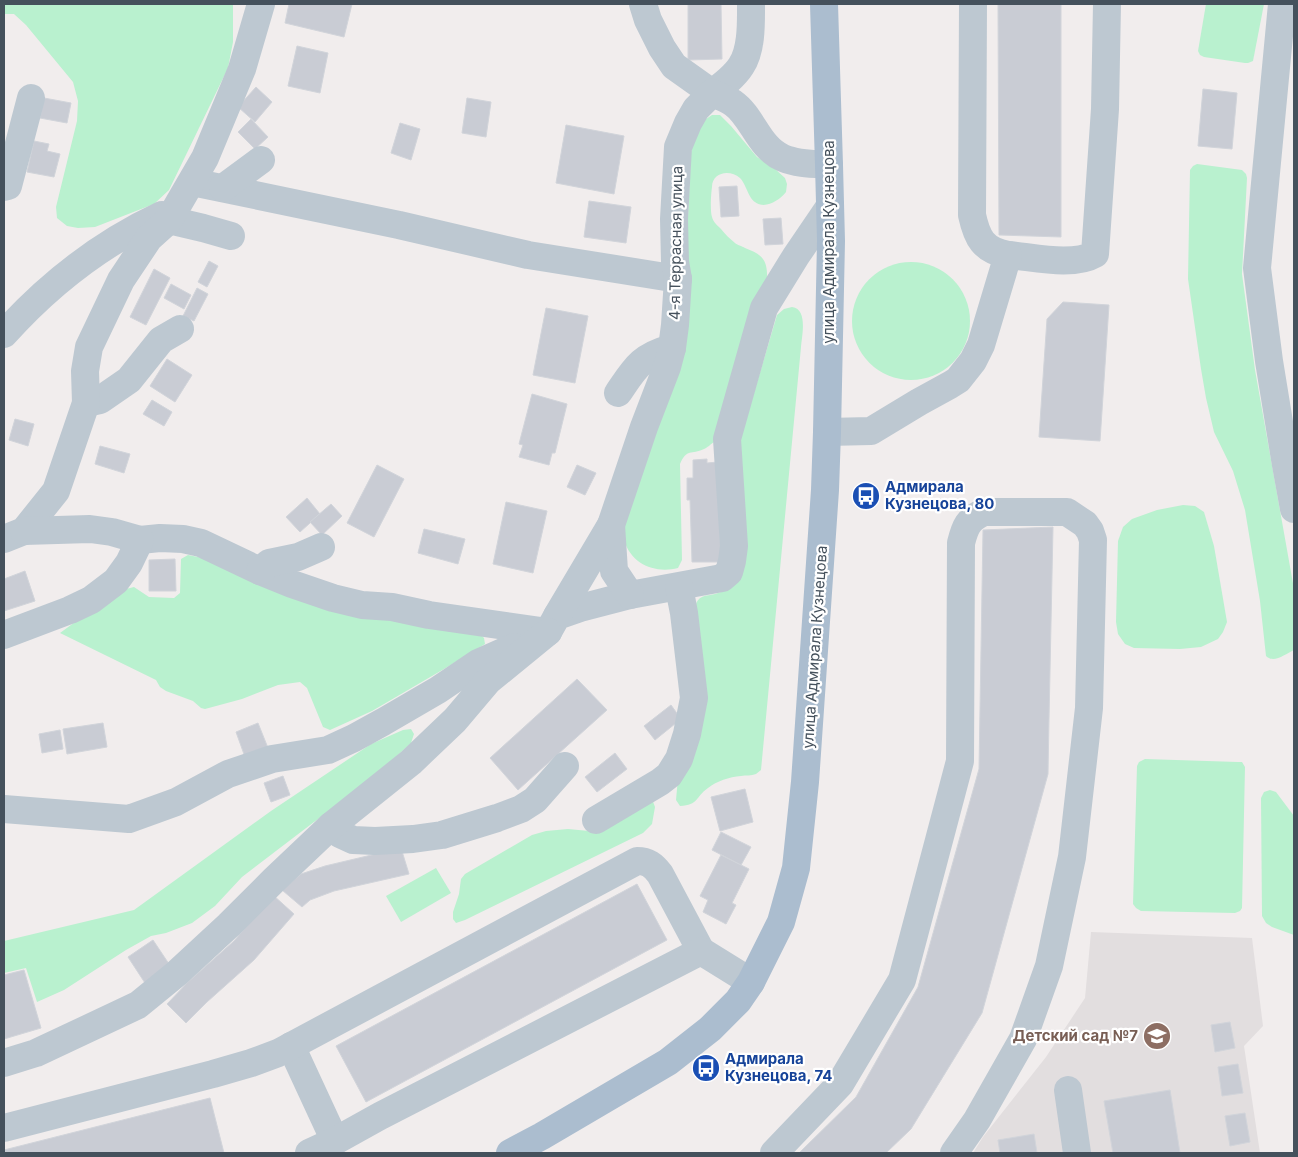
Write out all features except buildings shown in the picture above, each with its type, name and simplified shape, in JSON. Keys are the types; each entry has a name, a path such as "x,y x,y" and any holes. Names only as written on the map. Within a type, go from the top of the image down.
{"main road":[{"name":"улица Адмирала Кузнецова","path":"510,1153 668,1062 710,1029 738,1000 751,982 781,922 796,868 805,782 826,490 828,432 830,206 824,4"}],"street":[{"path":"643,4 648,20 662,48 674,66 712,92 734,103 768,148 782,158 802,163 829,165"},
{"name":"4-я Террасная улица","path":"630,595 614,572 611,525 672,348 678,279 675,262 674,219 678,148 696,109 712,92 735,74 743,64 750,39 751,4"},
{"path":"973,4 972,215 975,230 981,241 997,253 1061,261 1079,260 1095,254 1105,109 1107,4"},
{"path":"1282,4 1257,268 1269,361 1294,508"},
{"path":"14,535 56,491 86,403 85,370 89,347 121,280 149,238 172,215 205,158 242,70 260,6"},
{"path":"5,190 31,98"},
{"path":"224,188 262,160"},
{"path":"192,182 390,223 528,255 678,279"},
{"path":"4,809 129,819 176,802 228,774 272,759 328,750 354,738 438,690 478,664 580,608 630,595 722,578 729,572 734,546 727,439 764,308 830,206"},
{"path":"4,334 47,290 91,257 142,224 172,215 203,228 230,236"},
{"path":"828,432 871,431 958,380 973,361 981,345 1008,255"},
{"path":"86,403 100,400 129,380 161,340 180,329"},
{"path":"618,394 639,364 650,356 672,348"},
{"path":"774,1153 840,1084 902,980 960,760 961,543 965,527 976,515 984,512 1067,512 1085,524 1093,540 1089,708 1072,857 1048,966 1023,1039 977,1120 954,1153"},
{"path":"4,1063 36,1053 73,1037 138,1005 176,974 230,925 331,826 411,762 455,720 488,681 552,624 611,525"},
{"path":"14,535 90,529 112,532 140,540 160,538 183,539 201,543 292,584 333,598 362,605 392,607 429,615 552,624"},
{"path":"4,635 91,600 116,581 129,563 140,540"},
{"path":"260,571 269,563 298,557 321,547"},
{"path":"596,820 660,782 669,775 679,759 687,734 694,698 679,587"},
{"path":"331,826 340,834 353,840 413,839 442,835 521,809 535,800 565,766"},
{"path":"4,1128 251,1063 291,1046 636,861 646,861 660,874 701,951 751,982"},
{"path":"309,1153 701,951"},
{"path":"291,1046 335,1141"},
{"path":"1068,1090 1077,1153"}],"shaded area":[{"name":"Детский сад №7","path":"1091,932 1252,938 1263,1026 1244,1046 1260,1153 973,1153 983,1137 1046,1057 1085,998"}],"green space":[{"path":"4,4 233,4 233,42 228,68 169,190 154,204 95,227 78,228 67,226 57,218 56,207 77,121 78,101 73,82 26,25 14,14 4,14"},
{"path":"1206,4 1264,4 1253,61 1245,63 1200,55 1198,51"},
{"path":"712,115 720,115 757,157 785,178 787,184 786,192 783,196 774,202 764,205 755,202 751,198 742,180 736,175 722,173 713,182 711,214 713,221 736,244 761,256 767,269 767,282 714,442 700,451 687,454 680,464 682,560 678,568 661,570 645,565 632,555 624,540 621,524 686,261 691,152 696,132 706,119"},
{"path":"1197,164 1242,170 1247,178 1242,274 1255,370 1294,589 1294,650 1276,659 1266,656 1260,601 1245,510 1233,471 1214,432 1201,369 1188,279 1190,170"},
{"path":"911,262 933,267 944,272 960,288 965,299 970,321 965,343 960,354 944,370 933,375 911,380 889,375 878,370 862,354 857,343 852,321 857,299 862,288 878,272 889,267"},
{"path":"792,307 800,312 803,330 761,770 754,775 732,777 719,781 704,791 691,804 680,806 676,800 695,607 701,597 719,593 730,588 740,440 777,315 784,309"},
{"path":"1183,505 1195,506 1204,512 1214,546 1227,622 1218,639 1201,647 1180,649 1134,648 1125,644 1118,634 1116,622 1118,541 1123,527 1132,519 1157,510"},
{"path":"188,555 480,634 484,638 485,644 372,711 330,730 323,727 307,688 300,682 278,685 242,699 205,709 193,701 166,691 160,687 156,680 60,633 126,589 134,587 149,597 174,598 180,593 181,559"},
{"path":"411,729 414,734 411,743 386,766 342,802 242,877 215,906 192,923 166,933 151,936 64,990 37,1002 26,968 4,973 4,941 134,910 271,811 371,744 403,730"},
{"path":"1145,759 1242,762 1245,767 1242,908 1240,911 1235,913 1141,911 1133,904 1137,766 1139,762"},
{"path":"1270,790 1276,792 1294,816 1294,935 1272,927 1266,923 1262,916 1261,798 1264,792"},
{"path":"652,799 655,807 652,824 643,833 465,920 456,923 453,919 461,879 465,874 532,835 546,831 568,829 589,831"},
{"path":"436,868 451,893 401,922 386,896"}],"place":[{"name":"Адмирала Кузнецова, 80","path":"866,496"},
{"name":"Детский сад №7","path":"1157,1036"},
{"name":"Адмирала Кузнецова, 74","path":"706,1068"}]}
